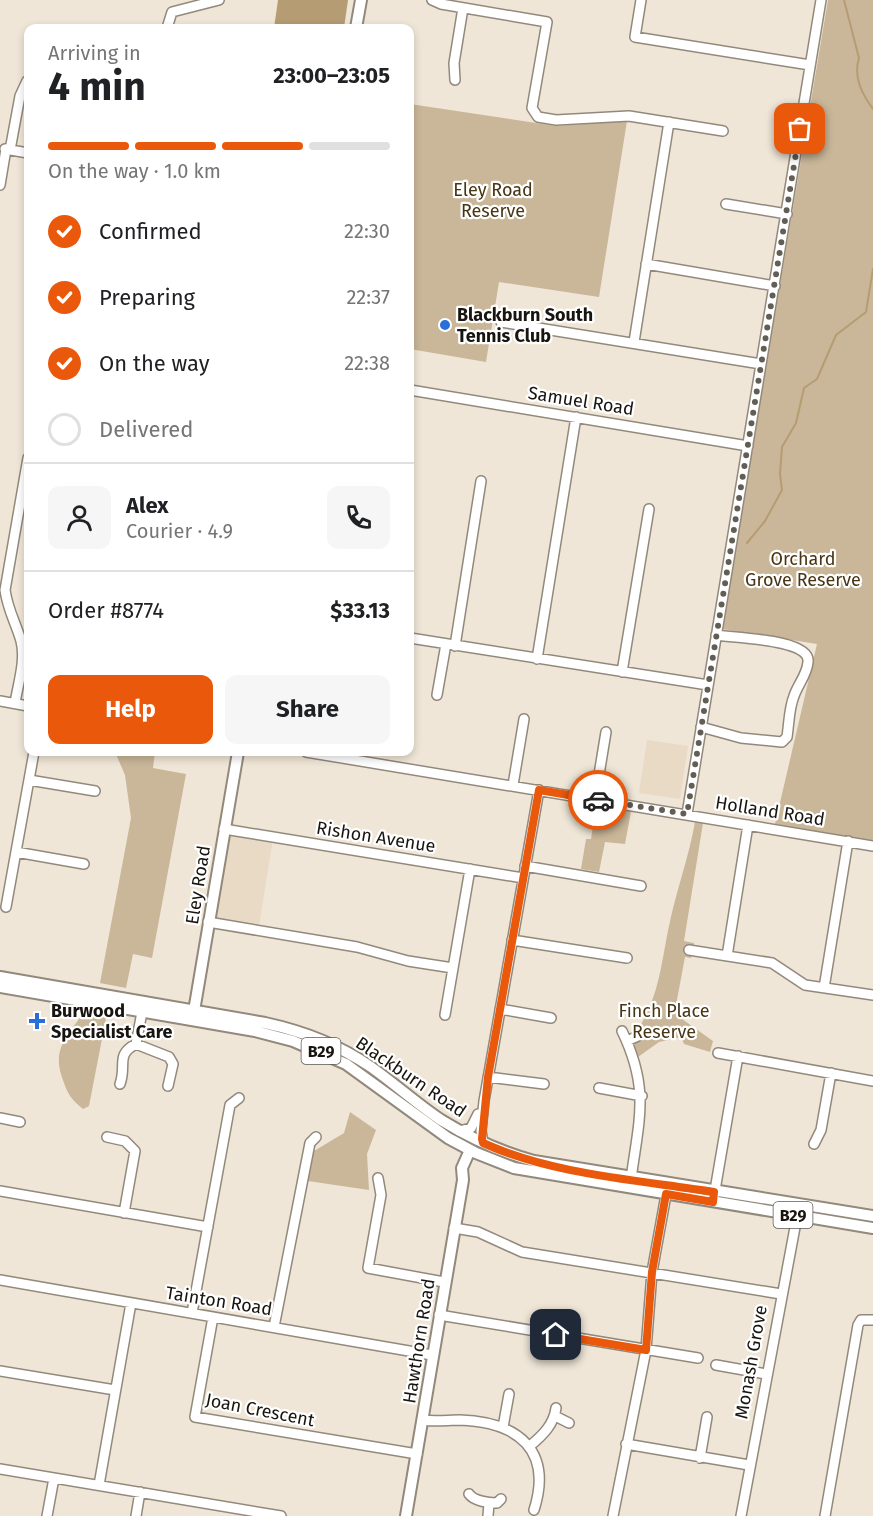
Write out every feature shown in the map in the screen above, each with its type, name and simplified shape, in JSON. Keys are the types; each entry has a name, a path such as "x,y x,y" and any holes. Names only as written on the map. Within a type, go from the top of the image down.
{"main road":[{"path":"357,24 361,0"},
{"name":"Eley Road","path":"193,1015 235,756"},
{"name":"Blackburn Road","path":"0,977 193,1015 279,1037 320,1051 359,1071 440,1132 532,1173 666,1194 714,1197 873,1216"},
{"name":"Blackburn Road","path":"0,987 142,1012 193,1015 282,1027 318,1039 369,1066 459,1131 478,1148 540,1163 631,1179 795,1215 873,1228"},
{"path":"412,1099 436,1120 478,1148"},
{"name":"Hawthorn Road","path":"406,1513 463,1180 478,1148"}],"street":[{"path":"168,24 172,12 219,0"},
{"path":"432,0 463,8 547,22 532,108 534,114 556,120 629,116 723,131"},
{"path":"641,0 635,37 810,65"},
{"path":"687,814 821,0"},
{"path":"455,80 454,63 463,8"},
{"path":"0,185 5,149 24,87"},
{"path":"634,342 669,122"},
{"path":"5,149 24,152"},
{"path":"726,204 787,214"},
{"path":"646,264 775,286"},
{"path":"501,322 761,364"},
{"name":"Samuel Road","path":"414,391 748,446"},
{"path":"537,659 576,417"},
{"path":"437,695 450,645 481,480"},
{"path":"15,703 22,661 21,642 8,610 5,591 24,481"},
{"path":"622,672 649,509"},
{"path":"701,727 741,738 782,742 787,737 794,696 802,682 809,660 806,652 800,647 760,639 716,635"},
{"path":"414,639 708,685"},
{"path":"0,701 24,705"},
{"path":"513,785 524,719"},
{"path":"595,799 606,732"},
{"path":"6,907 33,756"},
{"name":"Holland Road","path":"354,756 539,790 873,846"},
{"path":"29,780 95,791"},
{"name":"Hawthorn Road","path":"478,1148 488,1077 539,790"},
{"path":"727,956 748,825"},
{"name":"Rishon Avenue","path":"224,829 523,878"},
{"path":"824,988 848,841"},
{"path":"16,852 84,864"},
{"path":"525,866 641,886"},
{"path":"445,1015 470,869"},
{"path":"208,922 357,947 408,960 453,968"},
{"path":"512,940 627,958"},
{"path":"689,950 772,963 805,985 873,995"},
{"path":"500,1009 551,1018"},
{"path":"120,1084 122,1058 126,1050 136,1044 142,1012"},
{"path":"622,1031 627,1041 642,1096 631,1179"},
{"path":"627,1041 638,1036"},
{"path":"136,1044 169,1057 172,1064 168,1086"},
{"path":"718,1053 873,1081"},
{"path":"714,1197 738,1056"},
{"path":"814,1144 821,1130 831,1073"},
{"path":"488,1077 544,1084"},
{"path":"599,1088 642,1096"},
{"path":"192,1313 230,1105 239,1098"},
{"name":"Hawthorn Road","path":"459,1131 468,1130 475,1125 484,1101"},
{"path":"0,1119 20,1122"},
{"path":"106,1137 125,1141 133,1146 135,1151 124,1213"},
{"path":"274,1327 310,1143 316,1137"},
{"path":"378,1178 381,1195 368,1268 444,1282"},
{"path":"0,1192 208,1227"},
{"path":"613,1516 646,1350 652,1272 666,1194"},
{"name":"Monash Grove","path":"741,1516 796,1222 795,1215"},
{"path":"454,1228 478,1232 514,1250 781,1294"},
{"name":"Tainton Road","path":"0,1280 432,1354"},
{"path":"99,1485 131,1303"},
{"path":"439,1315 698,1358"},
{"name":"Joan Crescent","path":"213,1317 195,1417 417,1454"},
{"path":"825,1516 858,1325 861,1320 873,1320"},
{"path":"716,1365 766,1374"},
{"path":"0,1371 115,1390"},
{"path":"503,1427 506,1392 519,1396"},
{"path":"531,1445 546,1432 555,1412 569,1423"},
{"path":"700,1458 706,1416"},
{"path":"423,1420 461,1420 503,1427 531,1445 541,1470 534,1510"},
{"path":"626,1444 749,1465"},
{"path":"0,1469 140,1492 225,1511 281,1516"},
{"path":"47,1516 54,1478"},
{"path":"136,1516 140,1492"},
{"path":"469,1494 472,1498 489,1503 497,1503 501,1499"},
{"path":"488,1516 489,1503"}],"shaded area":[{"path":"278,0 348,0 345,24 275,24"},
{"path":"647,740 688,746 680,799 639,793"},
{"path":"226,832 273,839 259,926 212,919"}],"green space":[{"name":"Orchard Grove Reserve","path":"828,0 873,0 873,841 775,824 817,644 722,629"},
{"name":"Eley Road Reserve","path":"414,105 556,126 627,121 599,297 499,282 486,362 414,350"},
{"path":"117,756 154,756 153,768 186,774 152,958 133,954 126,988 100,983 131,818 125,775"},
{"path":"596,805 631,811 625,844 605,842 599,872 581,869 586,839 591,839"},
{"name":"Finch Place Reserve","path":"695,822 703,823 684,941 694,943 691,958 685,957 676,1005 684,1007 682,1019 713,1041 710,1052 684,1044 681,1037 659,1042 638,1057 634,1044 639,1039 636,1032 650,1007 658,981"},
{"path":"85,1010 107,1013 89,1106 83,1109 67,1091 59,1061 62,1044"},
{"path":"350,1112 376,1130 367,1154 369,1190 308,1181 314,1151 344,1133"}],"waterway":[{"path":"844,0 859,58 858,79 873,109"},
{"path":"747,543 765,521 782,490 780,474 782,447 796,423 804,388 817,379 836,335 866,312 873,269"}],"way so far":[{"path":"598,800 687,814 800,129"}],"place":[{"name":"Blackburn South Tennis Club","path":"445,325"},
{"name":"Burwood Specialist Care","path":"37,1021"}],"route":[{"path":"556,1335 646,1350 652,1272 666,1194 713,1202 714,1192 547,1164 507,1153 483,1143 481,1125 484,1101 539,790 598,800"}]}
